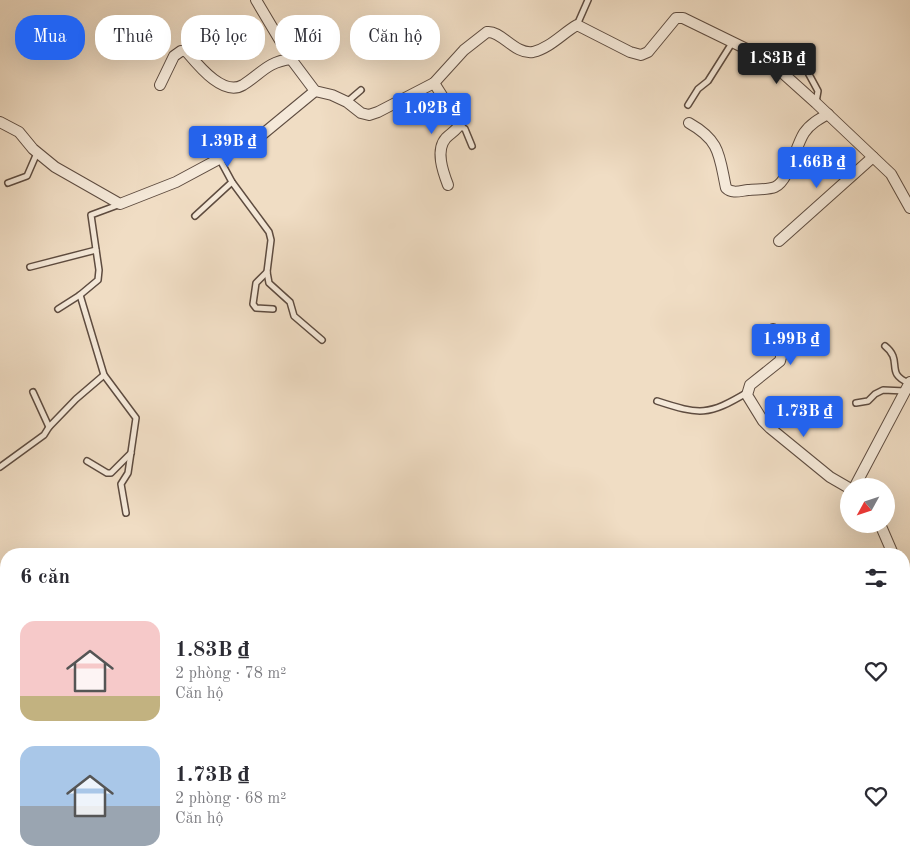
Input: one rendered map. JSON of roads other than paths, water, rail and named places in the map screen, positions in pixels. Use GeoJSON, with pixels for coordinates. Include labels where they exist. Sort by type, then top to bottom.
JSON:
{"type":"FeatureCollection","features":[{"type":"Feature","properties":{"kind":"street"},"geometry":{"type":"LineString","coordinates":[[256,0],[275,32]]}},
{"type":"Feature","properties":{"kind":"street"},"geometry":{"type":"LineString","coordinates":[[0,122],[19,132],[37,152],[66,175],[120,204],[170,184],[258,138],[315,91],[324,92],[347,102],[361,113],[368,115],[378,112],[434,83],[464,50],[487,32],[496,34],[510,45],[532,52],[544,47],[577,25],[612,41],[630,52],[641,55],[648,52],[676,18],[683,18],[767,59],[891,174],[910,208]]}},
{"type":"Feature","properties":{"kind":"street"},"geometry":{"type":"LineString","coordinates":[[160,85],[174,56],[181,50],[186,52],[221,84],[236,88],[244,85],[266,66],[285,60]]}},
{"type":"Feature","properties":{"kind":"street"},"geometry":{"type":"LineString","coordinates":[[292,60],[315,91]]}},
{"type":"Feature","properties":{"kind":"street"},"geometry":{"type":"LineString","coordinates":[[434,83],[460,126],[444,140],[440,147],[448,185]]}},
{"type":"Feature","properties":{"kind":"street"},"geometry":{"type":"LineString","coordinates":[[689,123],[702,130],[711,139],[719,154],[726,188],[730,192],[736,192],[774,188],[779,184],[786,174],[792,156],[805,131],[814,122],[828,114]]}},
{"type":"Feature","properties":{"kind":"street"},"geometry":{"type":"LineString","coordinates":[[780,241],[873,156]]}},
{"type":"Feature","properties":{"kind":"street"},"geometry":{"type":"LineString","coordinates":[[773,328],[782,350],[780,360],[750,385],[748,395],[757,412],[770,428],[830,477],[840,483]]}},
{"type":"Feature","properties":{"kind":"street"},"geometry":{"type":"LineString","coordinates":[[859,478],[908,385]]}},
{"type":"Feature","properties":{"kind":"street"},"geometry":{"type":"LineString","coordinates":[[884,533],[890,548]]}},
{"type":"Feature","properties":{"kind":"lane"},"geometry":{"type":"LineString","coordinates":[[577,25],[588,0]]}},
{"type":"Feature","properties":{"kind":"lane"},"geometry":{"type":"LineString","coordinates":[[688,104],[708,80],[732,43]]}},
{"type":"Feature","properties":{"kind":"lane"},"geometry":{"type":"LineString","coordinates":[[805,67],[818,91],[816,103]]}},
{"type":"Feature","properties":{"kind":"lane"},"geometry":{"type":"LineString","coordinates":[[347,102],[361,90]]}},
{"type":"Feature","properties":{"kind":"lane"},"geometry":{"type":"LineString","coordinates":[[460,126],[465,129],[472,146]]}},
{"type":"Feature","properties":{"kind":"lane"},"geometry":{"type":"LineString","coordinates":[[8,183],[27,176],[37,152]]}},
{"type":"Feature","properties":{"kind":"lane"},"geometry":{"type":"LineString","coordinates":[[219,158],[232,182],[270,236],[267,272],[273,288],[292,304],[294,316],[322,340]]}},
{"type":"Feature","properties":{"kind":"lane"},"geometry":{"type":"LineString","coordinates":[[194,216],[232,182]]}},
{"type":"Feature","properties":{"kind":"lane"},"geometry":{"type":"LineString","coordinates":[[58,308],[80,295],[98,280],[91,215],[120,204]]}},
{"type":"Feature","properties":{"kind":"lane"},"geometry":{"type":"LineString","coordinates":[[30,267],[96,250]]}},
{"type":"Feature","properties":{"kind":"lane"},"geometry":{"type":"LineString","coordinates":[[267,272],[256,283],[254,304],[256,308],[273,309]]}},
{"type":"Feature","properties":{"kind":"lane"},"geometry":{"type":"LineString","coordinates":[[80,295],[104,375],[136,418],[128,473],[121,484],[126,513]]}},
{"type":"Feature","properties":{"kind":"lane"},"geometry":{"type":"LineString","coordinates":[[885,346],[894,356],[895,374],[908,385]]}},
{"type":"Feature","properties":{"kind":"lane"},"geometry":{"type":"LineString","coordinates":[[0,467],[44,435],[48,427],[76,399],[104,375]]}},
{"type":"Feature","properties":{"kind":"lane"},"geometry":{"type":"LineString","coordinates":[[856,402],[868,401],[875,394],[883,390],[908,385]]}},
{"type":"Feature","properties":{"kind":"lane"},"geometry":{"type":"LineString","coordinates":[[33,392],[48,427]]}},
{"type":"Feature","properties":{"kind":"lane"},"geometry":{"type":"LineString","coordinates":[[657,401],[684,410],[701,412],[723,407],[748,392]]}},
{"type":"Feature","properties":{"kind":"lane"},"geometry":{"type":"LineString","coordinates":[[87,461],[107,473],[111,473],[131,452]]}}]}
